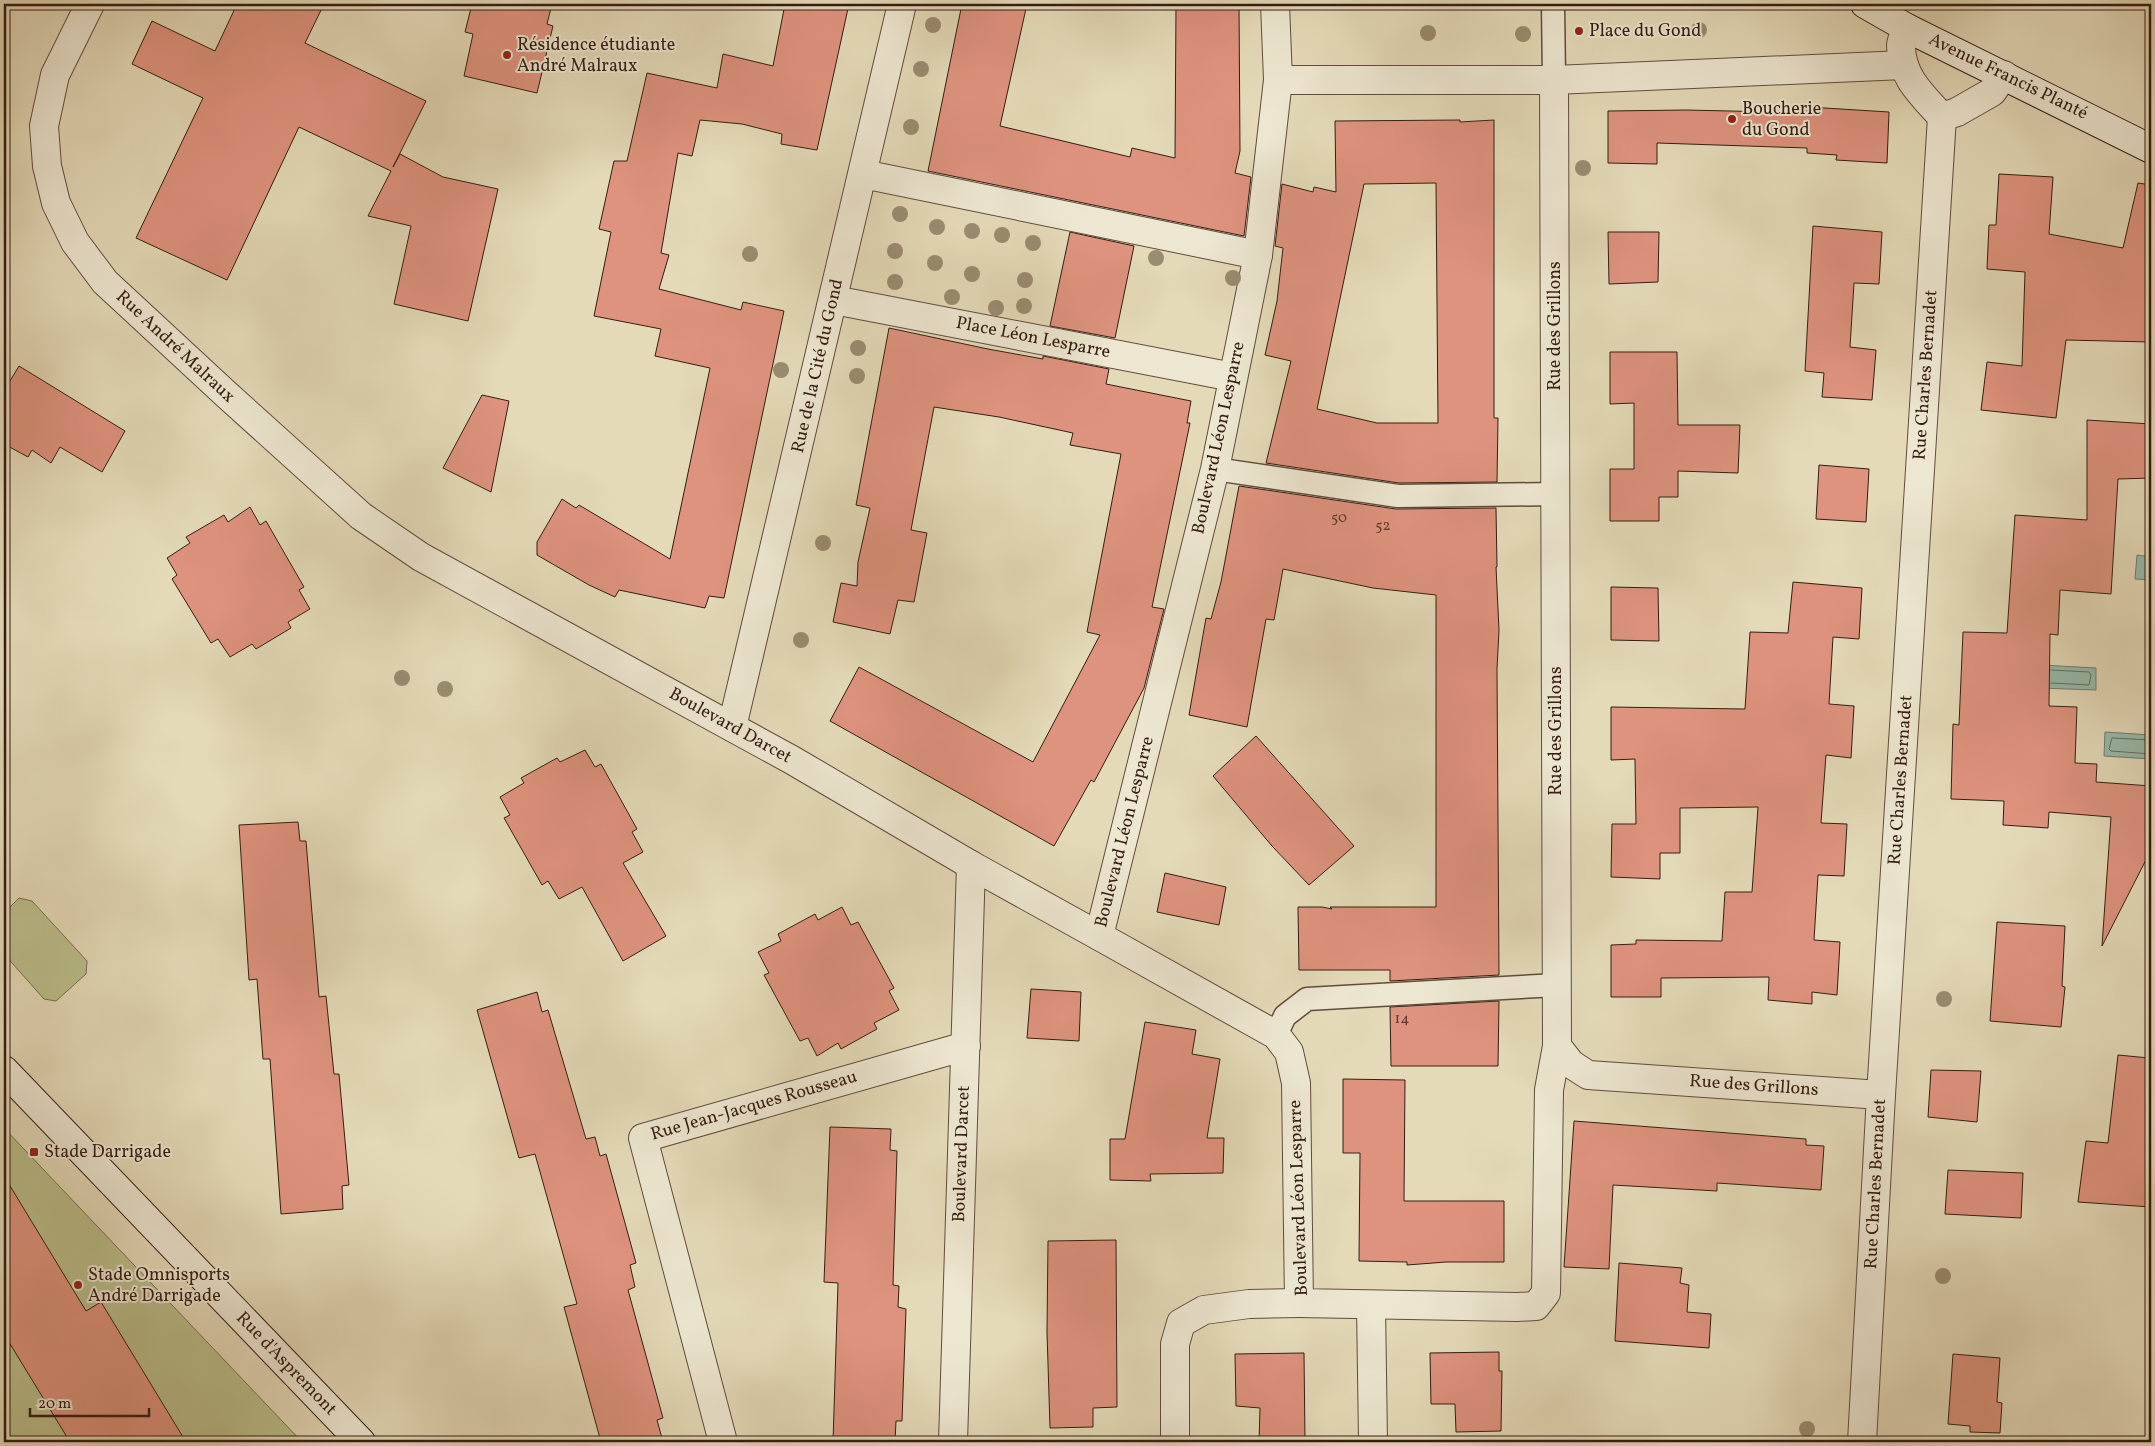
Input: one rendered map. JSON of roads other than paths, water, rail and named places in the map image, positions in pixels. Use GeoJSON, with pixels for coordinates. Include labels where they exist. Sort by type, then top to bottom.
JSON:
{"type":"FeatureCollection","features":[{"type":"Feature","properties":{"kind":"street","name":"Rue André Malraux"},"geometry":{"type":"LineString","coordinates":[[90,4],[55,75],[44,126],[47,166],[56,202],[75,242],[106,282],[361,516],[422,557],[486,592]]}},
{"type":"Feature","properties":{"kind":"street","name":"Rue de la Cité du Gond"},"geometry":{"type":"LineString","coordinates":[[732,727],[834,300],[902,4]]}},
{"type":"Feature","properties":{"kind":"street","name":"Boulevard Léon Lesparre"},"geometry":{"type":"LineString","coordinates":[[1275,4],[1278,80],[1258,255],[1215,469],[1099,936],[1276,1035],[1288,1052],[1296,1083],[1299,1303],[1536,1306],[1546,1293],[1549,1090],[1557,1046]]}},
{"type":"Feature","properties":{"kind":"street","name":"Avenue Francis Planté"},"geometry":{"type":"LineString","coordinates":[[1869,5],[1907,28],[2151,149]]}},
{"type":"Feature","properties":{"kind":"street"},"geometry":{"type":"LineString","coordinates":[[1907,28],[1900,45],[1910,81],[1942,117],[1957,112],[1992,92],[2004,75]]}},
{"type":"Feature","properties":{"kind":"street"},"geometry":{"type":"LineString","coordinates":[[1278,80],[1554,80],[1904,65]]}},
{"type":"Feature","properties":{"kind":"street","name":"Rue des Grillons"},"geometry":{"type":"LineString","coordinates":[[1554,80],[1557,1046],[1570,1064],[1588,1075],[1881,1095]]}},
{"type":"Feature","properties":{"kind":"street","name":"Rue Charles Bernadet"},"geometry":{"type":"LineString","coordinates":[[1862,1442],[1881,1095],[1942,117]]}},
{"type":"Feature","properties":{"kind":"street"},"geometry":{"type":"LineString","coordinates":[[863,174],[1258,255]]}},
{"type":"Feature","properties":{"kind":"street","name":"Place Léon Lesparre"},"geometry":{"type":"LineString","coordinates":[[834,300],[1233,377]]}},
{"type":"Feature","properties":{"kind":"street","name":"Boulevard Darcet"},"geometry":{"type":"LineString","coordinates":[[486,592],[732,727],[971,865],[1099,936]]}},
{"type":"Feature","properties":{"kind":"street","name":"Boulevard Darcet"},"geometry":{"type":"LineString","coordinates":[[953,1442],[971,865]]}},
{"type":"Feature","properties":{"kind":"street","name":"Rue Jean-Jacques Rousseau"},"geometry":{"type":"LineString","coordinates":[[723,1442],[643,1138],[966,1046]]}},
{"type":"Feature","properties":{"kind":"street","name":"Rue d'Aspremont"},"geometry":{"type":"LineString","coordinates":[[4,1070],[361,1442]]}},
{"type":"Feature","properties":{"kind":"street"},"geometry":{"type":"LineString","coordinates":[[1176,1442],[1175,1344],[1181,1323],[1204,1310],[1250,1304],[1299,1303]]}},
{"type":"Feature","properties":{"kind":"street"},"geometry":{"type":"LineString","coordinates":[[1371,1305],[1373,1442]]}},
{"type":"Feature","properties":{"kind":"lane"},"geometry":{"type":"LineString","coordinates":[[1553,4],[1554,80]]}},
{"type":"Feature","properties":{"kind":"lane"},"geometry":{"type":"LineString","coordinates":[[1215,469],[1398,496],[1555,494]]}},
{"type":"Feature","properties":{"kind":"lane"},"geometry":{"type":"LineString","coordinates":[[1276,1035],[1286,1016],[1307,999],[1557,985]]}},
{"type":"Feature","properties":{"kind":"water"},"geometry":{"type":"Polygon","coordinates":[[[2137,555],[2151,557],[2151,580],[2135,579],[2137,555]]]}},
{"type":"Feature","properties":{"kind":"water"},"geometry":{"type":"Polygon","coordinates":[[[2040,665],[2096,668],[2096,690],[2039,688],[2040,665]]]}},
{"type":"Feature","properties":{"kind":"water"},"geometry":{"type":"Polygon","coordinates":[[[2105,732],[2151,735],[2151,759],[2104,756],[2105,732]]]}},
{"type":"Feature","properties":{"kind":"place","name":"Place du Gond"},"geometry":{"type":"Point","coordinates":[1579,31]}},
{"type":"Feature","properties":{"kind":"place","name":"Résidence étudiante André Malraux"},"geometry":{"type":"Point","coordinates":[507,55]}},
{"type":"Feature","properties":{"kind":"place","name":"Boucherie du Gond"},"geometry":{"type":"Point","coordinates":[1732,119]}},
{"type":"Feature","properties":{"kind":"place","name":"Stade Darrigade"},"geometry":{"type":"Point","coordinates":[34,1152]}},
{"type":"Feature","properties":{"kind":"place","name":"Stade Omnisports André Darrigade"},"geometry":{"type":"Point","coordinates":[78,1285]}}]}
